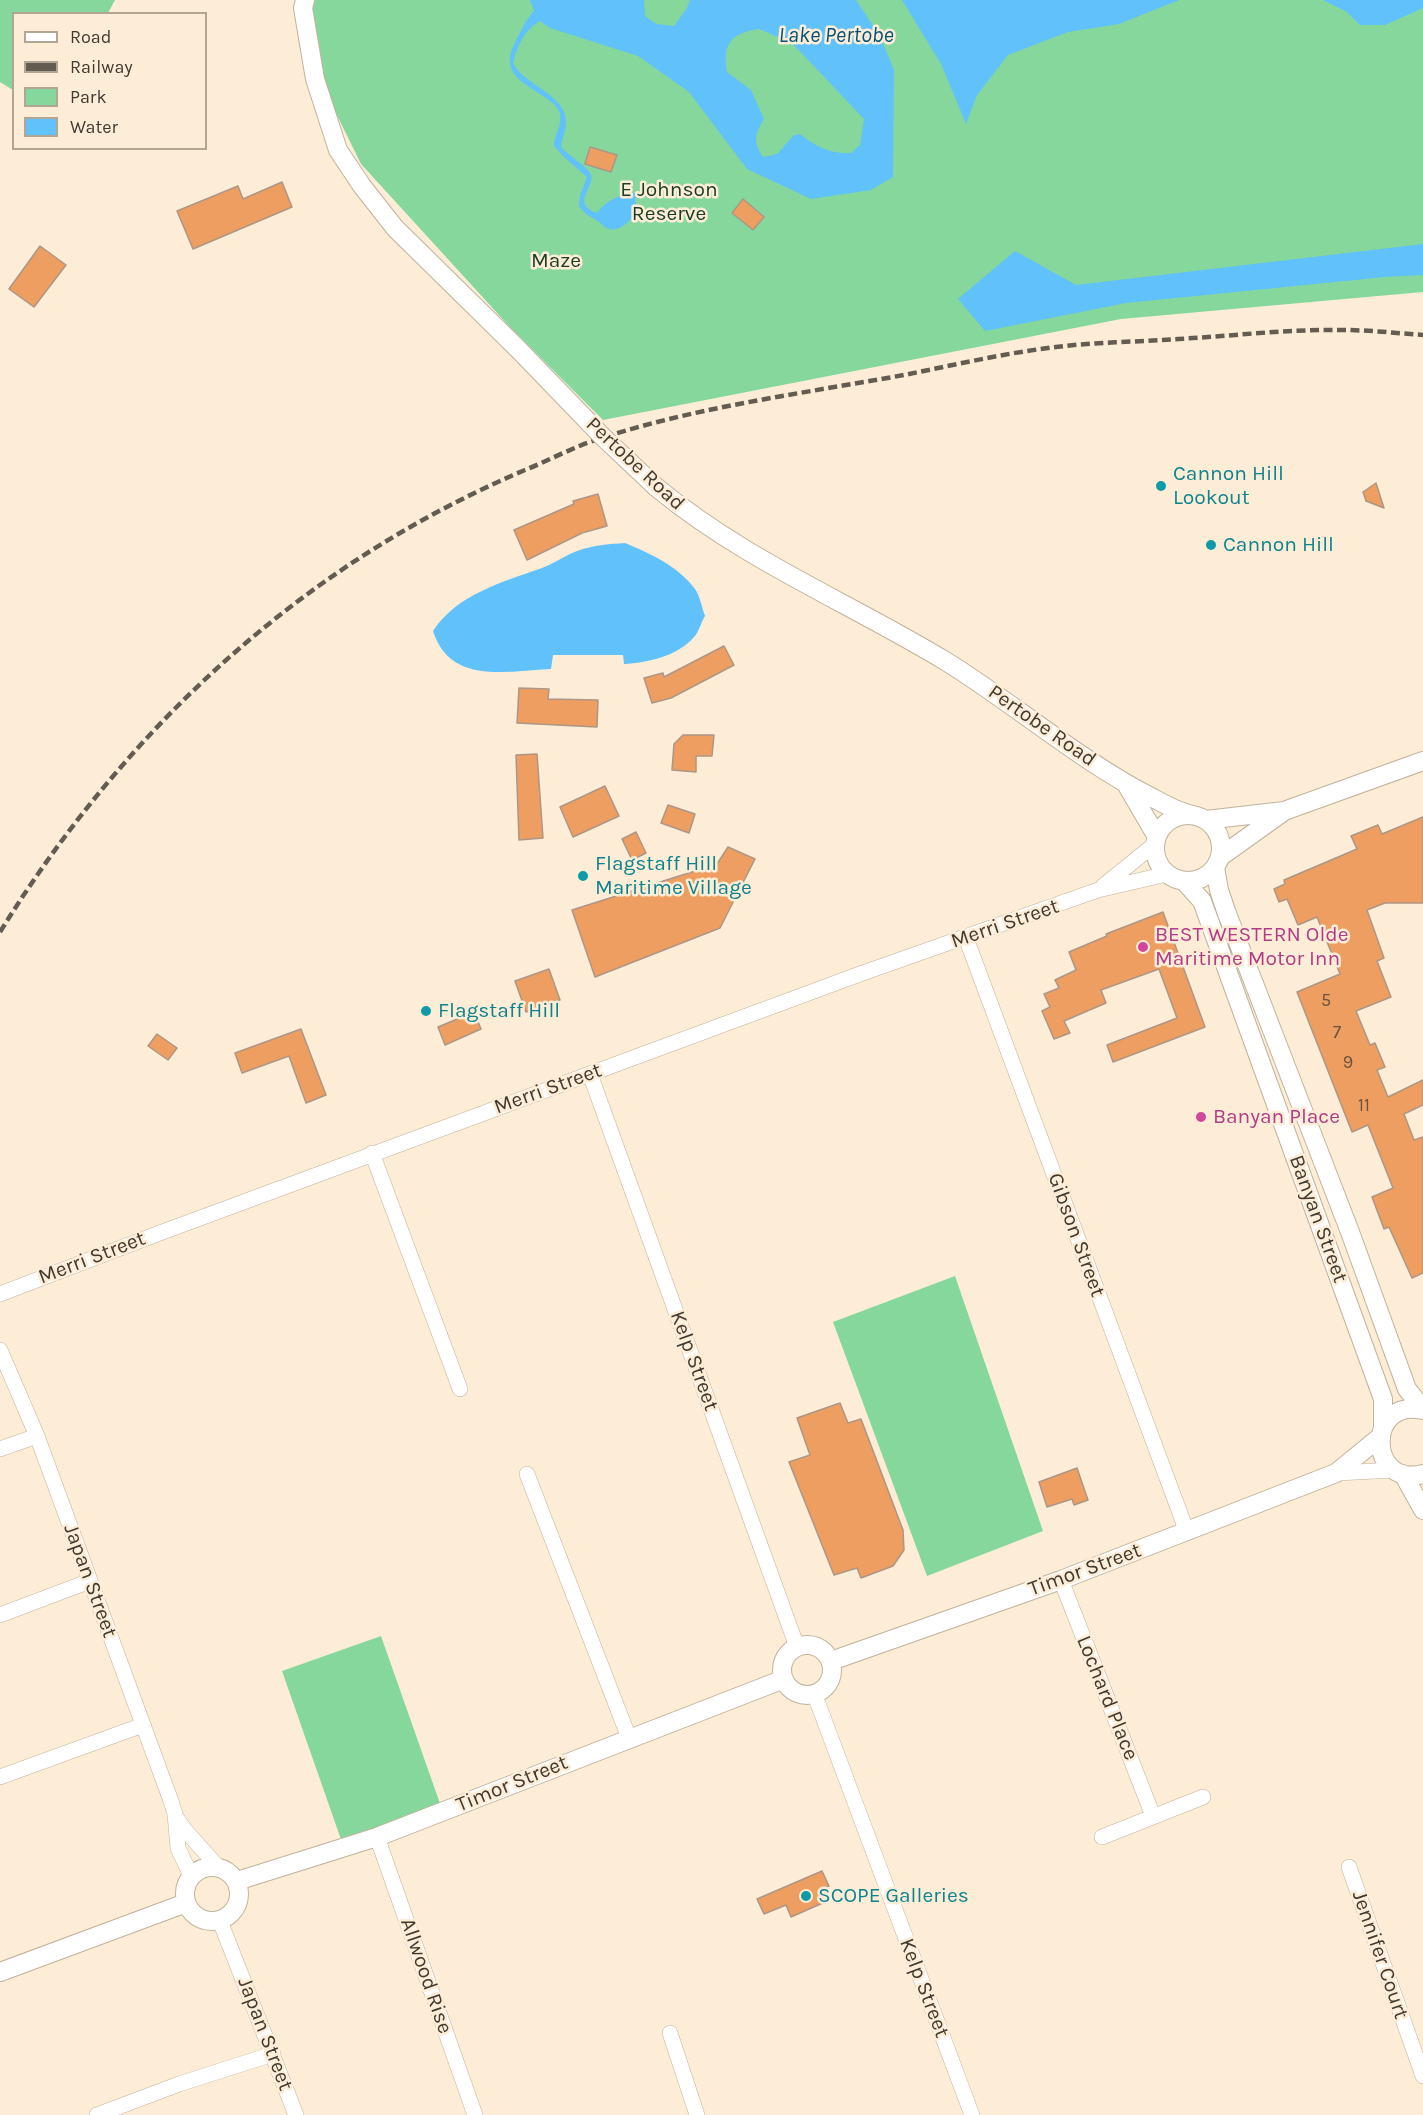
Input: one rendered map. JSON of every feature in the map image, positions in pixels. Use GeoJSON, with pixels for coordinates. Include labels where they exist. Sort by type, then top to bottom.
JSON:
{"type":"FeatureCollection","features":[{"type":"Feature","properties":{"kind":"street","name":"Pertobe Road"},"geometry":{"type":"LineString","coordinates":[[305,0],[303,8],[315,79],[338,150],[362,186],[395,228],[518,349],[603,437],[656,487],[683,509],[734,544],[907,639],[964,674],[1126,784],[1185,814],[1202,818]]}},
{"type":"Feature","properties":{"kind":"street"},"geometry":{"type":"LineString","coordinates":[[1284,811],[1218,862],[1202,878],[1184,881],[1167,874],[1160,866],[1156,855],[1156,841],[1161,829],[1176,817],[1187,815],[1202,818],[1284,811],[1423,761]]}},
{"type":"Feature","properties":{"kind":"street","name":"Pertobe Road"},"geometry":{"type":"LineString","coordinates":[[1126,784],[1156,841]]}},
{"type":"Feature","properties":{"kind":"street"},"geometry":{"type":"LineString","coordinates":[[1202,818],[1214,827],[1219,836],[1221,847],[1218,862]]}},
{"type":"Feature","properties":{"kind":"street","name":"Merri Street"},"geometry":{"type":"LineString","coordinates":[[1098,890],[1156,841]]}},
{"type":"Feature","properties":{"kind":"street","name":"Banyan Street"},"geometry":{"type":"LineString","coordinates":[[1218,862],[1219,890],[1226,911],[1350,1232],[1407,1389],[1423,1410]]}},
{"type":"Feature","properties":{"kind":"street","name":"Merri Street"},"geometry":{"type":"LineString","coordinates":[[0,1294],[372,1153],[860,974],[1098,890],[1167,874]]}},
{"type":"Feature","properties":{"kind":"street","name":"Banyan Street"},"geometry":{"type":"LineString","coordinates":[[1184,881],[1202,901],[1213,928],[1383,1399],[1380,1447],[1383,1456],[1399,1472]]}},
{"type":"Feature","properties":{"kind":"street","name":"Gibson Street"},"geometry":{"type":"LineString","coordinates":[[966,938],[1186,1532]]}},
{"type":"Feature","properties":{"kind":"street","name":"Kelp Street"},"geometry":{"type":"LineString","coordinates":[[590,1074],[797,1647]]}},
{"type":"Feature","properties":{"kind":"street"},"geometry":{"type":"LineString","coordinates":[[372,1153],[460,1389]]}},
{"type":"Feature","properties":{"kind":"street"},"geometry":{"type":"LineString","coordinates":[[1326,1240],[1350,1232]]}},
{"type":"Feature","properties":{"kind":"street","name":"Japan Street"},"geometry":{"type":"LineString","coordinates":[[0,1350],[37,1436],[175,1814],[185,1830],[218,1867]]}},
{"type":"Feature","properties":{"kind":"street","name":"Timor Street"},"geometry":{"type":"LineString","coordinates":[[831,1661],[1061,1580],[1336,1473],[1382,1433],[1387,1421],[1400,1411],[1423,1410]]}},
{"type":"Feature","properties":{"kind":"street"},"geometry":{"type":"LineString","coordinates":[[0,1449],[37,1436]]}},
{"type":"Feature","properties":{"kind":"street"},"geometry":{"type":"LineString","coordinates":[[1399,1472],[1411,1476],[1423,1473]]}},
{"type":"Feature","properties":{"kind":"street"},"geometry":{"type":"LineString","coordinates":[[1399,1472],[1423,1510]]}},
{"type":"Feature","properties":{"kind":"street","name":"Timor Street"},"geometry":{"type":"LineString","coordinates":[[1336,1473],[1399,1472]]}},
{"type":"Feature","properties":{"kind":"street"},"geometry":{"type":"LineString","coordinates":[[527,1474],[629,1738]]}},
{"type":"Feature","properties":{"kind":"street","name":"Lochard Place"},"geometry":{"type":"LineString","coordinates":[[1061,1580],[1153,1816]]}},
{"type":"Feature","properties":{"kind":"street"},"geometry":{"type":"LineString","coordinates":[[0,1615],[90,1581]]}},
{"type":"Feature","properties":{"kind":"street"},"geometry":{"type":"LineString","coordinates":[[813,1646],[820,1649],[831,1661],[832,1669],[827,1684],[821,1690],[806,1694],[793,1690],[784,1679],[783,1664],[791,1651],[797,1647],[813,1646]]}},
{"type":"Feature","properties":{"kind":"street","name":"Timor Street"},"geometry":{"type":"LineString","coordinates":[[237,1881],[377,1837],[784,1679]]}},
{"type":"Feature","properties":{"kind":"street","name":"Kelp Street"},"geometry":{"type":"LineString","coordinates":[[814,1693],[972,2115]]}},
{"type":"Feature","properties":{"kind":"street"},"geometry":{"type":"LineString","coordinates":[[0,1778],[143,1725]]}},
{"type":"Feature","properties":{"kind":"street"},"geometry":{"type":"LineString","coordinates":[[1102,1837],[1203,1797]]}},
{"type":"Feature","properties":{"kind":"street","name":"Japan Street"},"geometry":{"type":"LineString","coordinates":[[175,1814],[178,1848],[191,1876]]}},
{"type":"Feature","properties":{"kind":"street","name":"Allwood Rise"},"geometry":{"type":"LineString","coordinates":[[377,1837],[474,2115]]}},
{"type":"Feature","properties":{"kind":"street"},"geometry":{"type":"LineString","coordinates":[[218,1867],[230,1873],[237,1881],[240,1892],[234,1912],[220,1921],[202,1920],[195,1916],[186,1903],[186,1885],[191,1876],[204,1868],[218,1867]]}},
{"type":"Feature","properties":{"kind":"street","name":"Jennifer Court"},"geometry":{"type":"LineString","coordinates":[[1349,1867],[1423,2076]]}},
{"type":"Feature","properties":{"kind":"street"},"geometry":{"type":"LineString","coordinates":[[0,1972],[186,1903]]}},
{"type":"Feature","properties":{"kind":"street","name":"Japan Street"},"geometry":{"type":"LineString","coordinates":[[220,1921],[296,2115]]}},
{"type":"Feature","properties":{"kind":"street"},"geometry":{"type":"LineString","coordinates":[[670,2033],[697,2115]]}},
{"type":"Feature","properties":{"kind":"street"},"geometry":{"type":"LineString","coordinates":[[97,2115],[179,2084],[273,2054]]}},
{"type":"Feature","properties":{"kind":"green space"},"geometry":{"type":"Polygon","coordinates":[[[0,0],[115,0],[109,12],[12,12],[12,89],[0,82],[0,0]]]}},
{"type":"Feature","properties":{"kind":"green space","name":"E Johnson Reserve"},"geometry":{"type":"Polygon","coordinates":[[[309,0],[1423,0],[1423,292],[1121,319],[603,420],[509,326],[361,164],[304,48],[309,0]]]}},
{"type":"Feature","properties":{"kind":"green space"},"geometry":{"type":"Polygon","coordinates":[[[955,1276],[1043,1531],[927,1576],[833,1322],[955,1276]]]}},
{"type":"Feature","properties":{"kind":"green space"},"geometry":{"type":"Polygon","coordinates":[[[381,1636],[443,1812],[344,1848],[282,1671],[381,1636]]]}},
{"type":"Feature","properties":{"kind":"water","name":"Lake Pertobe"},"geometry":{"type":"Polygon","coordinates":[[[530,0],[644,0],[645,16],[656,24],[674,26],[690,0],[856,0],[880,36],[894,70],[893,177],[871,190],[811,199],[747,169],[689,92],[638,56],[550,28],[540,21],[522,39],[513,63],[518,71],[551,96],[564,111],[566,123],[561,147],[590,173],[591,183],[585,204],[597,213],[619,196],[647,192],[647,197],[635,198],[637,212],[627,223],[614,229],[605,227],[579,206],[580,195],[587,177],[554,146],[560,125],[558,109],[522,82],[512,70],[510,62],[515,42],[534,11],[530,0]],[[759,29],[741,33],[735,37],[726,54],[727,72],[751,90],[764,119],[756,138],[763,157],[777,154],[794,135],[800,134],[824,149],[851,153],[860,145],[864,119],[792,43],[759,29]]]}},
{"type":"Feature","properties":{"kind":"water","name":"Lake Pertobe"},"geometry":{"type":"Polygon","coordinates":[[[902,0],[1179,0],[1119,24],[1068,32],[1008,55],[977,95],[966,124],[941,64],[902,0]]]}},
{"type":"Feature","properties":{"kind":"water"},"geometry":{"type":"Polygon","coordinates":[[[1323,0],[1423,0],[1423,8],[1385,25],[1360,25],[1347,12],[1323,0]]]}},
{"type":"Feature","properties":{"kind":"water"},"geometry":{"type":"Polygon","coordinates":[[[1423,244],[1423,275],[1126,303],[985,331],[958,299],[1015,251],[1076,285],[1423,244]]]}},
{"type":"Feature","properties":{"kind":"water"},"geometry":{"type":"Polygon","coordinates":[[[625,543],[672,567],[697,592],[705,616],[696,635],[680,649],[652,660],[624,664],[623,655],[553,655],[551,669],[499,672],[466,667],[452,660],[441,648],[433,631],[443,618],[468,598],[580,550],[625,543]]]}},
{"type":"Feature","properties":{"kind":"building"},"geometry":{"type":"Polygon","coordinates":[[[590,147],[617,155],[611,172],[585,164],[590,147]]]}},
{"type":"Feature","properties":{"kind":"building"},"geometry":{"type":"Polygon","coordinates":[[[282,182],[292,207],[193,249],[177,211],[238,186],[243,199],[282,182]]]}},
{"type":"Feature","properties":{"kind":"building"},"geometry":{"type":"Polygon","coordinates":[[[743,199],[764,217],[753,230],[732,213],[743,199]]]}},
{"type":"Feature","properties":{"kind":"building"},"geometry":{"type":"Polygon","coordinates":[[[40,246],[66,265],[34,307],[9,289],[40,246]]]}},
{"type":"Feature","properties":{"kind":"building"},"geometry":{"type":"Polygon","coordinates":[[[1376,483],[1384,508],[1366,501],[1363,492],[1376,483]]]}},
{"type":"Feature","properties":{"kind":"building"},"geometry":{"type":"Polygon","coordinates":[[[598,494],[607,526],[582,533],[527,560],[514,530],[574,504],[573,501],[598,494]]]}},
{"type":"Feature","properties":{"kind":"building"},"geometry":{"type":"Polygon","coordinates":[[[724,646],[734,665],[671,698],[652,703],[644,678],[663,673],[664,677],[724,646]]]}},
{"type":"Feature","properties":{"kind":"building"},"geometry":{"type":"Polygon","coordinates":[[[519,688],[549,689],[548,699],[598,700],[597,727],[517,723],[519,688]]]}},
{"type":"Feature","properties":{"kind":"building"},"geometry":{"type":"Polygon","coordinates":[[[683,735],[714,735],[712,756],[696,756],[696,772],[672,770],[674,744],[683,735]]]}},
{"type":"Feature","properties":{"kind":"building"},"geometry":{"type":"Polygon","coordinates":[[[537,754],[543,838],[519,840],[516,755],[537,754]]]}},
{"type":"Feature","properties":{"kind":"building"},"geometry":{"type":"Polygon","coordinates":[[[605,786],[619,816],[573,837],[560,807],[605,786]]]}},
{"type":"Feature","properties":{"kind":"building"},"geometry":{"type":"Polygon","coordinates":[[[668,805],[695,814],[689,833],[661,823],[668,805]]]}},
{"type":"Feature","properties":{"kind":"building"},"geometry":{"type":"Polygon","coordinates":[[[1423,817],[1423,903],[1385,903],[1367,910],[1384,958],[1377,961],[1391,997],[1356,1011],[1370,1045],[1375,1043],[1385,1067],[1377,1070],[1388,1097],[1423,1080],[1423,1105],[1404,1114],[1414,1140],[1423,1137],[1423,1273],[1412,1278],[1389,1227],[1384,1229],[1372,1197],[1393,1188],[1368,1125],[1352,1132],[1297,992],[1340,974],[1317,917],[1298,925],[1287,899],[1279,902],[1274,889],[1285,884],[1284,880],[1357,849],[1351,836],[1378,825],[1382,834],[1423,817]]]}},
{"type":"Feature","properties":{"kind":"building"},"geometry":{"type":"Polygon","coordinates":[[[636,832],[646,853],[632,860],[622,839],[636,832]]]}},
{"type":"Feature","properties":{"kind":"building"},"geometry":{"type":"Polygon","coordinates":[[[728,847],[755,859],[720,928],[595,977],[572,910],[717,864],[728,847]]]}},
{"type":"Feature","properties":{"kind":"building"},"geometry":{"type":"Polygon","coordinates":[[[1163,912],[1205,1027],[1113,1062],[1107,1045],[1177,1018],[1159,969],[1101,990],[1106,1003],[1064,1021],[1070,1033],[1054,1039],[1042,1011],[1050,1007],[1044,994],[1059,988],[1055,980],[1076,970],[1069,952],[1107,936],[1106,934],[1163,912]]]}},
{"type":"Feature","properties":{"kind":"building"},"geometry":{"type":"Polygon","coordinates":[[[549,969],[560,1000],[526,1012],[515,981],[549,969]]]}},
{"type":"Feature","properties":{"kind":"building"},"geometry":{"type":"Polygon","coordinates":[[[474,1012],[481,1029],[445,1045],[438,1027],[474,1012]]]}},
{"type":"Feature","properties":{"kind":"building"},"geometry":{"type":"Polygon","coordinates":[[[301,1029],[326,1095],[306,1103],[289,1056],[242,1073],[235,1053],[301,1029]]]}},
{"type":"Feature","properties":{"kind":"building"},"geometry":{"type":"Polygon","coordinates":[[[157,1034],[177,1048],[168,1060],[148,1046],[157,1034]]]}},
{"type":"Feature","properties":{"kind":"building"},"geometry":{"type":"Polygon","coordinates":[[[840,1403],[848,1423],[861,1419],[903,1530],[904,1550],[893,1566],[861,1578],[857,1568],[834,1575],[789,1462],[810,1455],[797,1418],[840,1403]]]}},
{"type":"Feature","properties":{"kind":"building"},"geometry":{"type":"Polygon","coordinates":[[[1077,1468],[1088,1500],[1074,1505],[1072,1499],[1047,1507],[1039,1482],[1077,1468]]]}},
{"type":"Feature","properties":{"kind":"building"},"geometry":{"type":"Polygon","coordinates":[[[822,1871],[829,1886],[820,1890],[825,1902],[791,1917],[786,1905],[764,1914],[757,1899],[822,1871]]]}},
{"type":"Feature","properties":{"kind":"railway"},"geometry":{"type":"LineString","coordinates":[[0,932],[50,857],[104,787],[163,721],[226,660],[295,604],[367,553],[444,508],[576,447],[680,416],[717,408],[1037,350],[1086,344],[1321,330],[1362,330],[1423,335]]}},
{"type":"Feature","properties":{"kind":"place","name":"Cannon Hill Lookout"},"geometry":{"type":"Point","coordinates":[1161,486]}},
{"type":"Feature","properties":{"kind":"place","name":"Cannon Hill"},"geometry":{"type":"Point","coordinates":[1211,545]}},
{"type":"Feature","properties":{"kind":"place","name":"Flagstaff Hill Maritime Village"},"geometry":{"type":"Point","coordinates":[583,876]}},
{"type":"Feature","properties":{"kind":"place","name":"BEST WESTERN Olde Maritime Motor Inn"},"geometry":{"type":"Point","coordinates":[1143,947]}},
{"type":"Feature","properties":{"kind":"place","name":"Flagstaff Hill"},"geometry":{"type":"Point","coordinates":[426,1011]}},
{"type":"Feature","properties":{"kind":"place","name":"Banyan Place"},"geometry":{"type":"Point","coordinates":[1201,1117]}},
{"type":"Feature","properties":{"kind":"place","name":"SCOPE Galleries"},"geometry":{"type":"Point","coordinates":[806,1896]}},
{"type":"Feature","properties":{"kind":"park label","name":"Maze"},"geometry":{"type":"Point","coordinates":[556,261]}}]}
